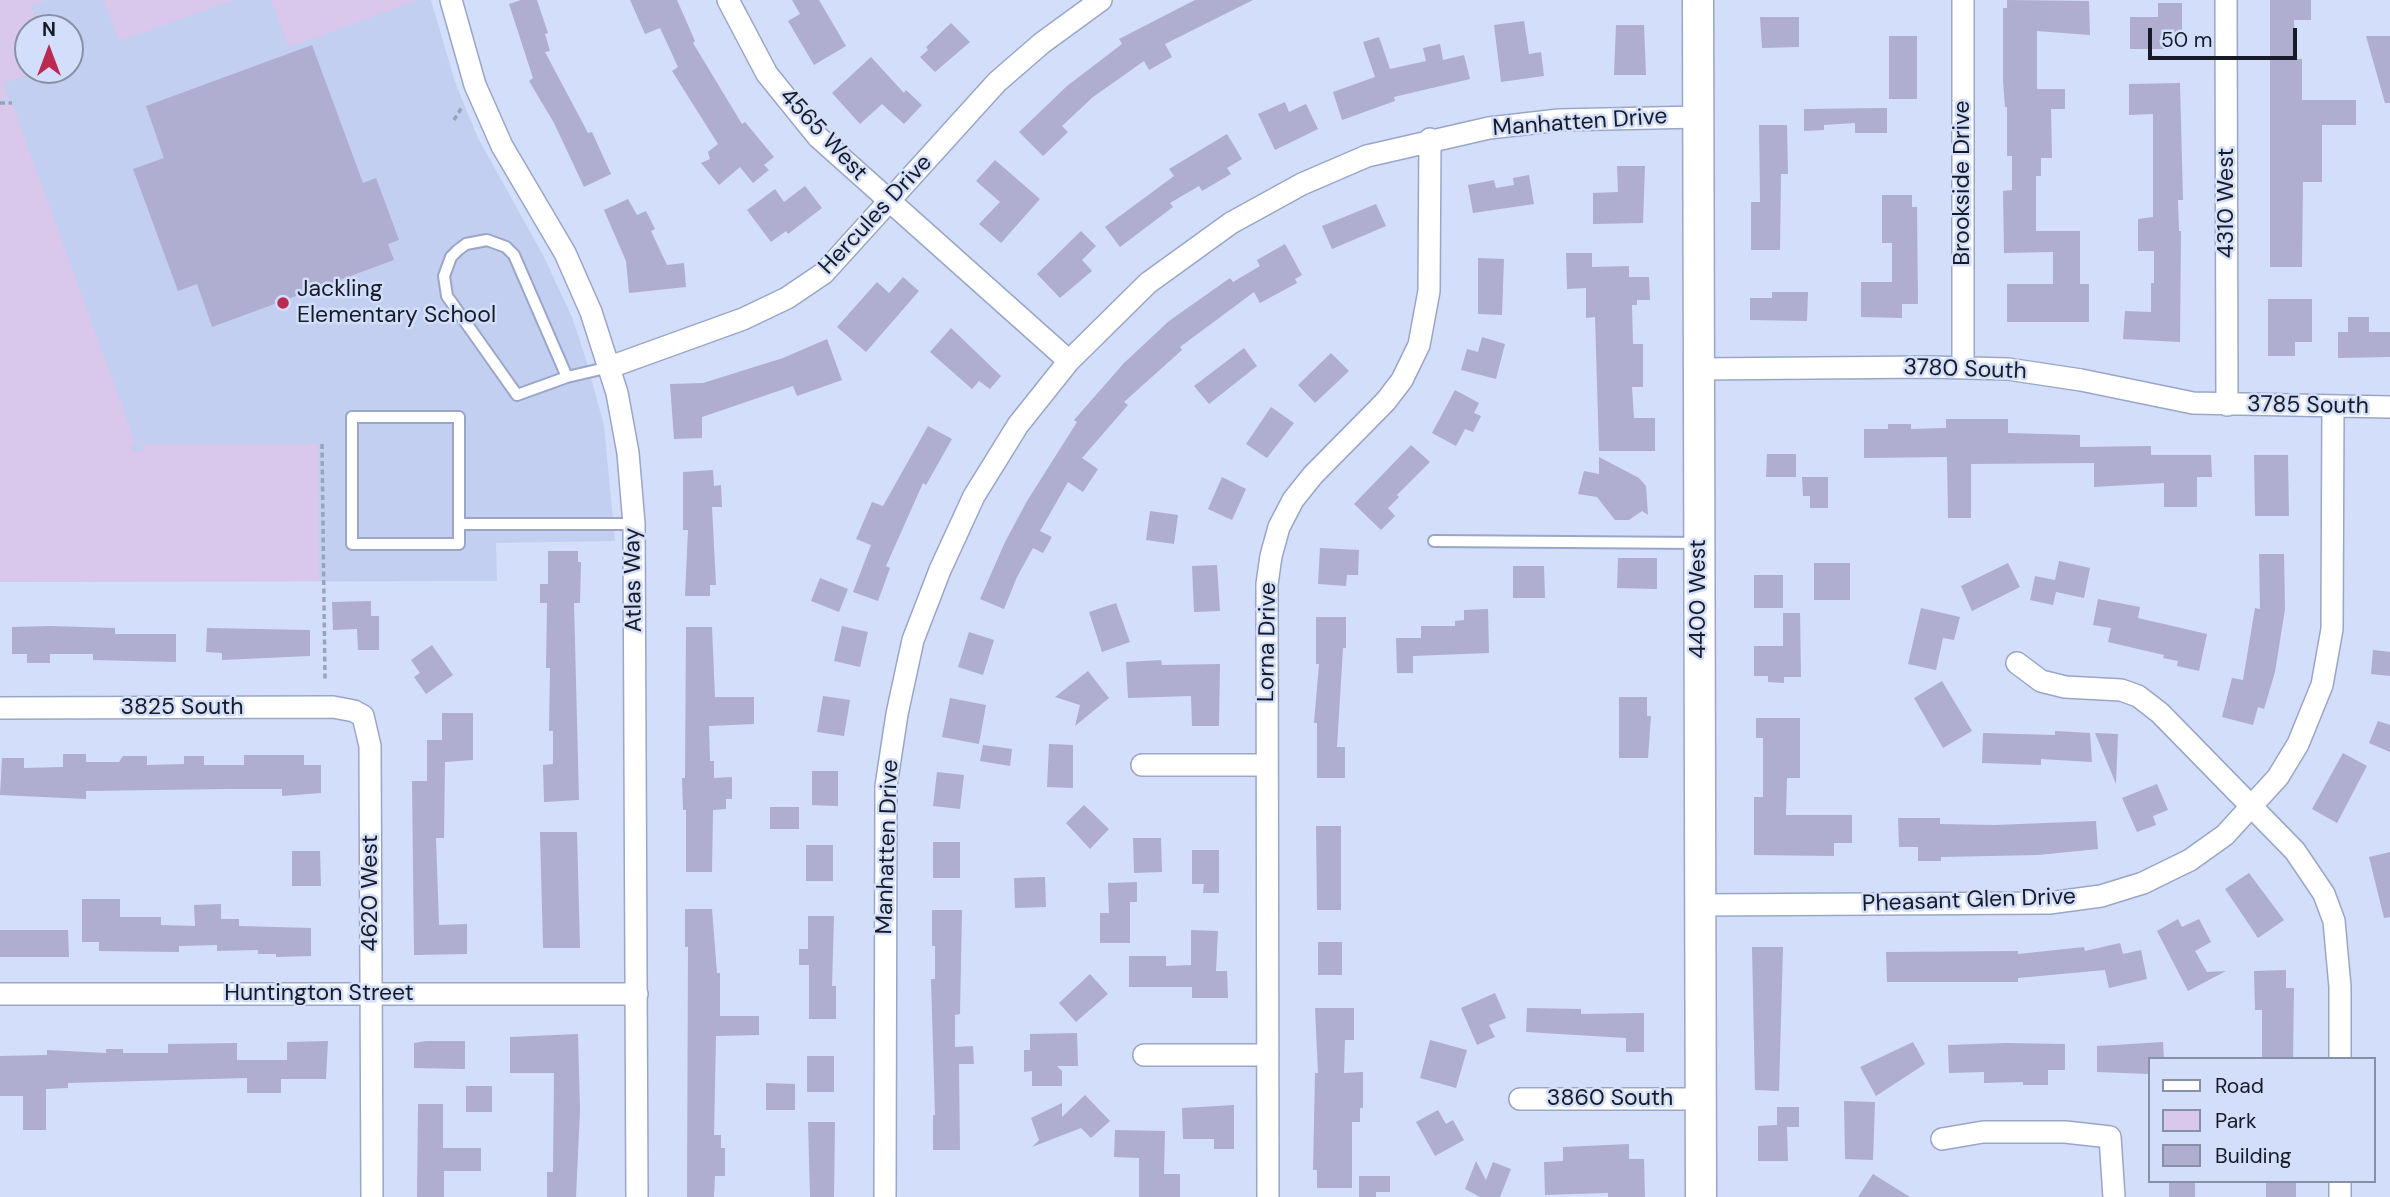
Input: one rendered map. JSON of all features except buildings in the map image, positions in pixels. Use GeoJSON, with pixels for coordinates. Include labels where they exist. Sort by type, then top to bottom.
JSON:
{"type":"FeatureCollection","features":[{"type":"Feature","properties":{"kind":"street","name":"Atlas Way"},"geometry":{"type":"LineString","coordinates":[[451,0],[464,51],[488,115],[512,164],[565,253],[592,312],[610,367],[628,453],[634,524],[637,1197]]}},
{"type":"Feature","properties":{"kind":"street","name":"4565 West"},"geometry":{"type":"LineString","coordinates":[[728,0],[750,46],[792,107],[818,137],[1069,361]]}},
{"type":"Feature","properties":{"kind":"street","name":"Hercules Drive"},"geometry":{"type":"LineString","coordinates":[[610,367],[702,336],[787,299],[824,273],[997,82],[1042,43],[1101,0]]}},
{"type":"Feature","properties":{"kind":"street","name":"4400 West"},"geometry":{"type":"LineString","coordinates":[[1698,0],[1701,1197]]}},
{"type":"Feature","properties":{"kind":"street","name":"Brookside Drive"},"geometry":{"type":"LineString","coordinates":[[1963,0],[1963,367]]}},
{"type":"Feature","properties":{"kind":"street","name":"4310 West"},"geometry":{"type":"LineString","coordinates":[[2226,0],[2227,405]]}},
{"type":"Feature","properties":{"kind":"street","name":"Manhatten Drive"},"geometry":{"type":"LineString","coordinates":[[885,1197],[886,786],[900,701],[913,640],[974,496],[1018,425],[1069,361],[1148,282],[1231,223],[1302,184],[1367,156],[1430,139],[1559,120],[1698,117]]}},
{"type":"Feature","properties":{"kind":"street","name":"Lorna Drive"},"geometry":{"type":"LineString","coordinates":[[1268,1197],[1267,584],[1271,556],[1279,527],[1293,500],[1313,475],[1386,401],[1402,380],[1419,345],[1429,291],[1430,139]]}},
{"type":"Feature","properties":{"kind":"street","name":"3780 South"},"geometry":{"type":"LineString","coordinates":[[1699,369],[1963,367],[2048,374],[2158,398],[2227,405]]}},
{"type":"Feature","properties":{"kind":"street","name":"3785 South"},"geometry":{"type":"LineString","coordinates":[[2227,405],[2390,407]]}},
{"type":"Feature","properties":{"kind":"street","name":"Pheasant Glen Drive"},"geometry":{"type":"LineString","coordinates":[[1700,905],[2049,903],[2101,896],[2143,883],[2190,860],[2225,835],[2278,777],[2298,744],[2322,685],[2329,656],[2333,602],[2333,407]]}},
{"type":"Feature","properties":{"kind":"street"},"geometry":{"type":"LineString","coordinates":[[2017,663],[2041,681],[2065,687],[2121,690],[2138,696],[2161,712],[2253,807],[2309,870],[2334,921],[2340,987],[2340,1057]]}},
{"type":"Feature","properties":{"kind":"street","name":"3825 South"},"geometry":{"type":"LineString","coordinates":[[0,708],[333,707],[354,711],[363,716]]}},
{"type":"Feature","properties":{"kind":"street","name":"4620 West"},"geometry":{"type":"LineString","coordinates":[[363,716],[370,746],[372,1197]]}},
{"type":"Feature","properties":{"kind":"street"},"geometry":{"type":"LineString","coordinates":[[1142,765],[1267,765]]}},
{"type":"Feature","properties":{"kind":"street","name":"Huntington Street"},"geometry":{"type":"LineString","coordinates":[[0,995],[637,994]]}},
{"type":"Feature","properties":{"kind":"street"},"geometry":{"type":"LineString","coordinates":[[1144,1055],[1268,1055]]}},
{"type":"Feature","properties":{"kind":"street","name":"3860 South"},"geometry":{"type":"LineString","coordinates":[[1520,1099],[1701,1099]]}},
{"type":"Feature","properties":{"kind":"street"},"geometry":{"type":"LineString","coordinates":[[1942,1139],[1983,1132],[2065,1132],[2110,1137],[2114,1197]]}},
{"type":"Feature","properties":{"kind":"lane"},"geometry":{"type":"LineString","coordinates":[[568,377],[514,255],[506,247],[487,240],[466,244],[451,257],[446,266],[444,286],[447,296],[517,396],[568,377],[610,367]]}},
{"type":"Feature","properties":{"kind":"lane"},"geometry":{"type":"LineString","coordinates":[[352,417],[458,417],[458,524],[458,544],[352,544],[352,417]]}},
{"type":"Feature","properties":{"kind":"lane"},"geometry":{"type":"LineString","coordinates":[[458,524],[634,524]]}},
{"type":"Feature","properties":{"kind":"lane"},"geometry":{"type":"LineString","coordinates":[[1434,541],[1699,544]]}},
{"type":"Feature","properties":{"kind":"path"},"geometry":{"type":"LineString","coordinates":[[0,103],[12,103]]}},
{"type":"Feature","properties":{"kind":"path"},"geometry":{"type":"LineString","coordinates":[[322,444],[325,681]]}},
{"type":"Feature","properties":{"kind":"shaded area","name":"Jackling Elementary School"},"geometry":{"type":"Polygon","coordinates":[[[0,0],[431,0],[455,82],[478,138],[543,255],[572,317],[604,425],[615,541],[496,543],[497,581],[0,582],[0,0]]]}},
{"type":"Feature","properties":{"kind":"green space"},"geometry":{"type":"Polygon","coordinates":[[[0,0],[46,0],[31,6],[34,14],[14,14],[14,79],[4,83],[8,100],[0,100],[0,0]]]}},
{"type":"Feature","properties":{"kind":"green space"},"geometry":{"type":"Polygon","coordinates":[[[104,0],[234,0],[119,41],[104,0]]]}},
{"type":"Feature","properties":{"kind":"green space"},"geometry":{"type":"Polygon","coordinates":[[[271,0],[418,0],[289,47],[271,0]]]}},
{"type":"Feature","properties":{"kind":"green space"},"geometry":{"type":"Polygon","coordinates":[[[0,104],[12,104],[136,444],[131,444],[131,451],[143,451],[143,444],[318,444],[319,581],[0,581],[0,104]]]}},
{"type":"Feature","properties":{"kind":"place","name":"Jackling Elementary School"},"geometry":{"type":"Point","coordinates":[283,303]}}]}
